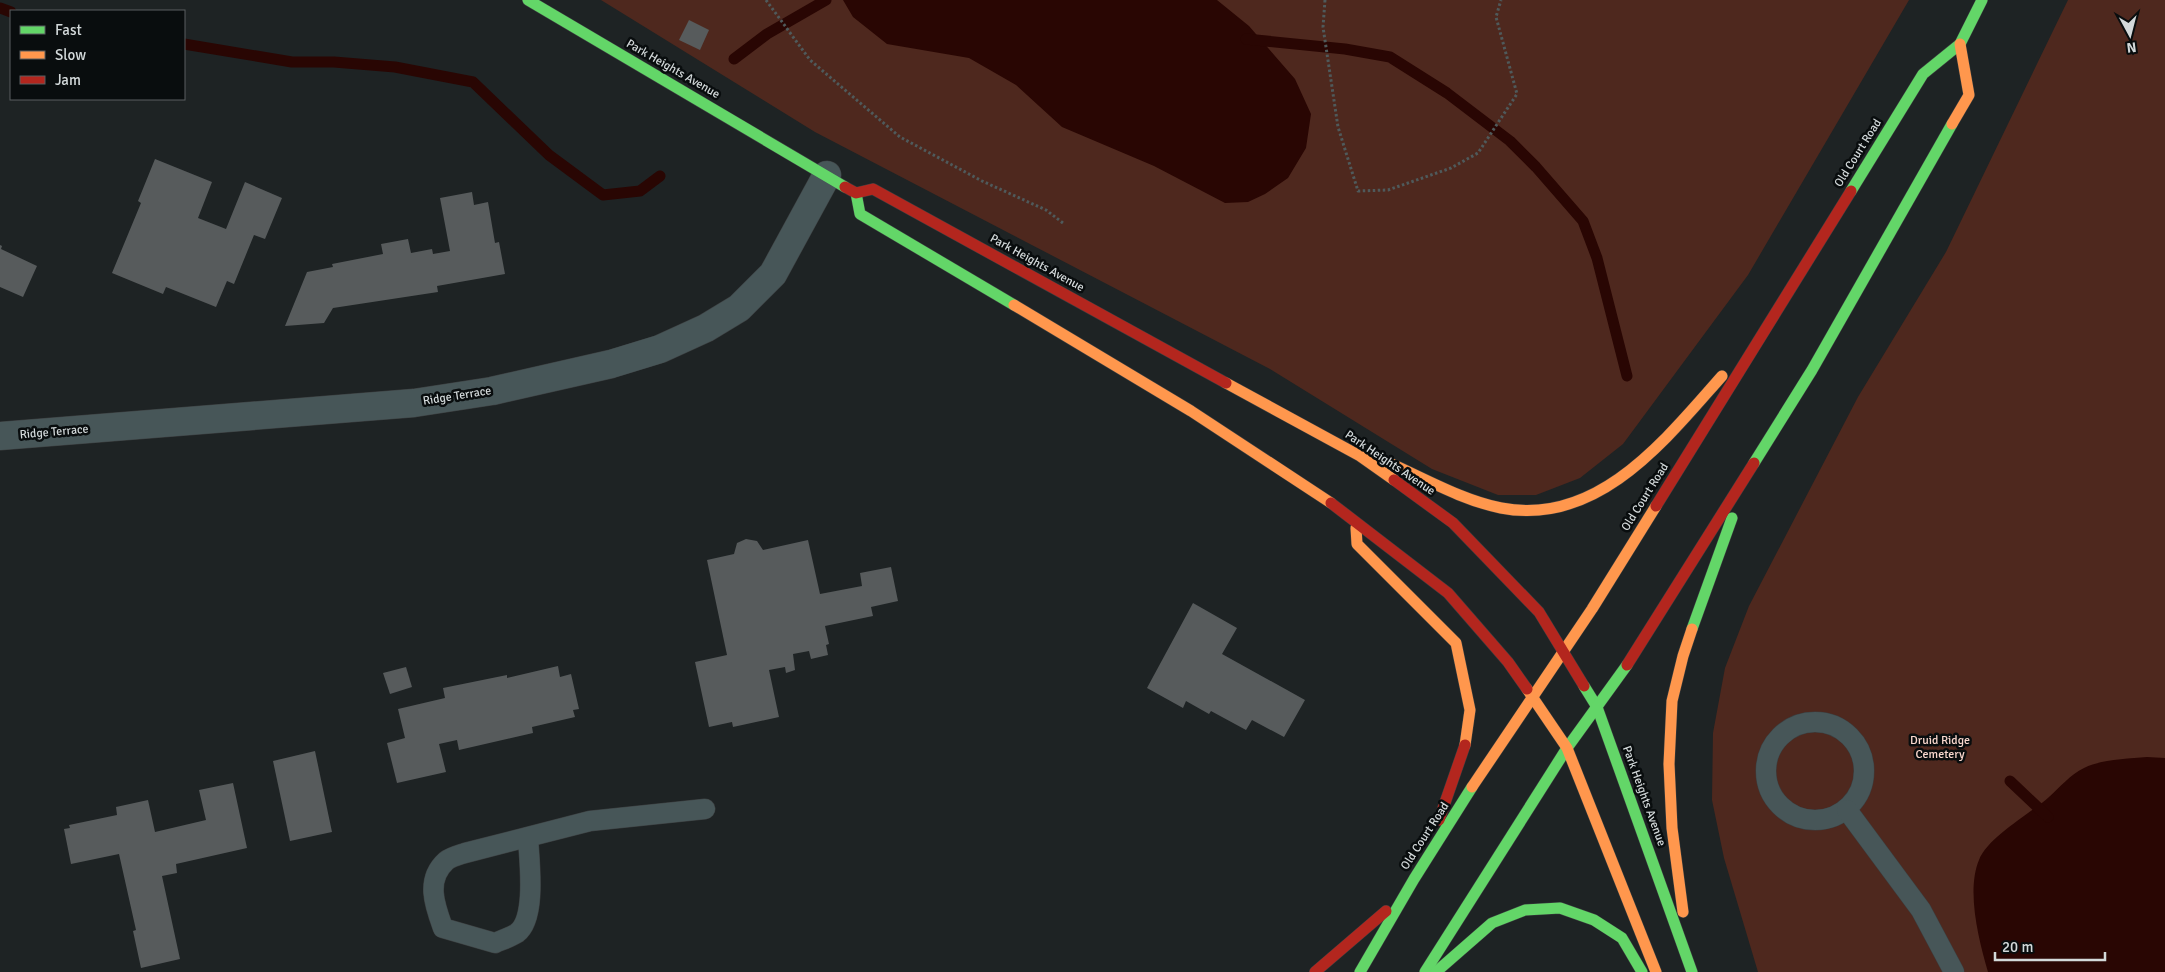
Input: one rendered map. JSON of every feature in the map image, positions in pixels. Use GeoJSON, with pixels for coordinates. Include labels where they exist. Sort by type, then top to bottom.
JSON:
{"type":"FeatureCollection","features":[{"type":"Feature","properties":{"kind":"main road","name":"Park Heights Avenue"},"geometry":{"type":"LineString","coordinates":[[528,0],[856,192],[873,189],[1360,456],[1453,523],[1539,612],[1597,707],[1692,971]]}},
{"type":"Feature","properties":{"kind":"main road","name":"Old Court Road"},"geometry":{"type":"LineString","coordinates":[[1360,972],[1394,908],[1532,695],[1592,610],[1923,74],[1960,44],[1982,0]]}},
{"type":"Feature","properties":{"kind":"main road"},"geometry":{"type":"LineString","coordinates":[[1425,972],[1567,748],[1632,657],[1817,361],[1969,95],[1960,44]]}},
{"type":"Feature","properties":{"kind":"main road"},"geometry":{"type":"LineString","coordinates":[[856,192],[860,214],[1191,411],[1317,493],[1448,593],[1497,650],[1532,695],[1567,748],[1656,972]]}},
{"type":"Feature","properties":{"kind":"main road"},"geometry":{"type":"LineString","coordinates":[[1360,456],[1376,458],[1496,506],[1534,510],[1570,505],[1602,492],[1643,463],[1745,350],[1754,348]]}},
{"type":"Feature","properties":{"kind":"main road"},"geometry":{"type":"LineString","coordinates":[[1692,971],[1672,828],[1668,764],[1672,701],[1684,656],[1750,469]]}},
{"type":"Feature","properties":{"kind":"main road"},"geometry":{"type":"LineString","coordinates":[[1355,521],[1358,544],[1456,643],[1470,710],[1464,745],[1430,853]]}},
{"type":"Feature","properties":{"kind":"main road"},"geometry":{"type":"LineString","coordinates":[[1315,972],[1388,910],[1394,908]]}},
{"type":"Feature","properties":{"kind":"main road"},"geometry":{"type":"LineString","coordinates":[[1436,972],[1492,923],[1525,910],[1560,908],[1594,920],[1622,938],[1642,972]]}},
{"type":"Feature","properties":{"kind":"street","name":"Ridge Terrace"},"geometry":{"type":"LineString","coordinates":[[0,436],[414,403],[492,392],[611,364],[660,349],[706,328],[739,308],[773,274],[827,175]]}},
{"type":"Feature","properties":{"kind":"lane"},"geometry":{"type":"LineString","coordinates":[[1803,723],[1825,723],[1846,732],[1859,750],[1865,771],[1860,792],[1846,810],[1827,820],[1805,820],[1784,810],[1770,794],[1765,772],[1770,750],[1784,733],[1803,723]]}},
{"type":"Feature","properties":{"kind":"lane"},"geometry":{"type":"LineString","coordinates":[[528,837],[531,888],[526,916],[518,932],[496,944],[443,928],[434,904],[434,881],[447,861],[465,853],[590,821],[705,809]]}},
{"type":"Feature","properties":{"kind":"lane"},"geometry":{"type":"LineString","coordinates":[[1846,810],[1921,910],[1954,972]]}},
{"type":"Feature","properties":{"kind":"path"},"geometry":{"type":"LineString","coordinates":[[1325,0],[1323,27],[1338,127],[1358,191],[1388,190],[1451,168],[1480,150],[1517,94],[1496,17],[1501,0]]}},
{"type":"Feature","properties":{"kind":"path"},"geometry":{"type":"LineString","coordinates":[[766,1],[810,60],[900,137],[982,181],[1046,210],[1063,223]]}},
{"type":"Feature","properties":{"kind":"green space"},"geometry":{"type":"Polygon","coordinates":[[[601,0],[1909,0],[1748,275],[1623,444],[1580,478],[1536,495],[1498,495],[1432,469],[1270,369],[815,132],[601,0]]]}},
{"type":"Feature","properties":{"kind":"green space","name":"Druid Ridge Cemetery"},"geometry":{"type":"Polygon","coordinates":[[[2068,0],[2165,0],[2165,972],[1758,972],[1724,858],[1712,800],[1713,733],[1725,668],[1749,606],[1858,397],[1946,252],[2068,0]]]}},
{"type":"Feature","properties":{"kind":"shaded area"},"geometry":{"type":"Polygon","coordinates":[[[843,0],[1217,0],[1249,26],[1295,79],[1311,114],[1306,148],[1288,178],[1265,194],[1248,202],[1225,203],[1154,166],[1062,127],[1016,85],[969,58],[887,44],[853,17],[843,0]]]}},
{"type":"Feature","properties":{"kind":"shaded area"},"geometry":{"type":"Polygon","coordinates":[[[2147,757],[2165,758],[2165,972],[1988,972],[1975,916],[1974,901],[1975,872],[1984,851],[2000,834],[2041,804],[2079,771],[2091,765],[2107,761],[2147,757]]]}},
{"type":"Feature","properties":{"kind":"building"},"geometry":{"type":"Polygon","coordinates":[[[689,20],[709,30],[700,50],[679,40],[689,20]]]}},
{"type":"Feature","properties":{"kind":"building"},"geometry":{"type":"Polygon","coordinates":[[[155,159],[212,182],[198,218],[226,229],[245,182],[282,198],[265,239],[254,235],[234,284],[227,281],[216,307],[166,287],[163,294],[112,273],[141,203],[138,201],[155,159]]]}},
{"type":"Feature","properties":{"kind":"building"},"geometry":{"type":"Polygon","coordinates":[[[472,192],[474,205],[488,202],[495,243],[499,242],[505,274],[437,286],[438,292],[333,308],[324,323],[285,326],[307,272],[333,267],[332,264],[383,254],[381,244],[408,239],[411,253],[432,249],[433,254],[450,251],[440,198],[472,192]]]}},
{"type":"Feature","properties":{"kind":"building"},"geometry":{"type":"Polygon","coordinates":[[[0,245],[2,246],[1,249],[37,266],[23,297],[0,287],[0,245]]]}},
{"type":"Feature","properties":{"kind":"building"},"geometry":{"type":"Polygon","coordinates":[[[746,539],[757,541],[763,550],[808,540],[820,594],[862,586],[860,573],[891,567],[898,601],[871,607],[873,616],[825,626],[829,644],[826,645],[828,655],[811,659],[809,651],[793,654],[795,670],[786,673],[785,667],[769,670],[779,717],[733,727],[732,722],[709,727],[695,662],[727,655],[707,560],[734,554],[737,543],[746,539]]]}},
{"type":"Feature","properties":{"kind":"building"},"geometry":{"type":"Polygon","coordinates":[[[1193,603],[1237,628],[1222,654],[1305,700],[1284,737],[1252,720],[1246,730],[1211,711],[1209,714],[1186,701],[1183,708],[1147,688],[1193,603]]]}},
{"type":"Feature","properties":{"kind":"building"},"geometry":{"type":"Polygon","coordinates":[[[558,666],[560,677],[571,674],[579,709],[573,710],[575,717],[532,727],[533,733],[459,750],[457,740],[439,744],[446,772],[397,783],[387,743],[405,738],[398,709],[445,698],[443,688],[507,675],[507,678],[558,666]]]}},
{"type":"Feature","properties":{"kind":"building"},"geometry":{"type":"Polygon","coordinates":[[[406,667],[412,687],[390,694],[383,673],[406,667]]]}},
{"type":"Feature","properties":{"kind":"building"},"geometry":{"type":"Polygon","coordinates":[[[315,751],[332,832],[290,841],[273,761],[315,751]]]}},
{"type":"Feature","properties":{"kind":"building"},"geometry":{"type":"Polygon","coordinates":[[[233,783],[247,848],[176,864],[177,873],[162,876],[180,959],[141,968],[133,931],[136,930],[119,854],[71,864],[64,829],[70,828],[69,825],[117,815],[116,807],[148,800],[155,832],[206,820],[199,790],[233,783]]]}},
{"type":"Feature","properties":{"kind":"waterway"},"geometry":{"type":"LineString","coordinates":[[734,59],[767,34],[826,0]]}},
{"type":"Feature","properties":{"kind":"waterway"},"geometry":{"type":"LineString","coordinates":[[0,8],[10,12]]}},
{"type":"Feature","properties":{"kind":"waterway"},"geometry":{"type":"LineString","coordinates":[[1246,39],[1345,49],[1390,57],[1447,93],[1510,141],[1536,167],[1583,221],[1597,258],[1627,376]]}},
{"type":"Feature","properties":{"kind":"waterway"},"geometry":{"type":"LineString","coordinates":[[185,44],[292,62],[334,62],[395,67],[473,82],[549,155],[603,195],[640,191],[660,176]]}},
{"type":"Feature","properties":{"kind":"waterway"},"geometry":{"type":"LineString","coordinates":[[2010,781],[2048,817]]}},
{"type":"Feature","properties":{"kind":"traffic: fast"},"geometry":{"type":"LineString","coordinates":[[528,0],[845,187]]}},
{"type":"Feature","properties":{"kind":"traffic: fast"},"geometry":{"type":"LineString","coordinates":[[1851,191],[1923,74],[1960,44],[1982,0]]}},
{"type":"Feature","properties":{"kind":"traffic: fast"},"geometry":{"type":"LineString","coordinates":[[1754,463],[1812,370],[1952,124]]}},
{"type":"Feature","properties":{"kind":"traffic: fast"},"geometry":{"type":"LineString","coordinates":[[856,193],[860,214],[1014,305]]}},
{"type":"Feature","properties":{"kind":"traffic: fast"},"geometry":{"type":"LineString","coordinates":[[1692,629],[1732,518]]}},
{"type":"Feature","properties":{"kind":"traffic: fast"},"geometry":{"type":"LineString","coordinates":[[1425,972],[1567,748],[1627,665]]}},
{"type":"Feature","properties":{"kind":"traffic: fast"},"geometry":{"type":"LineString","coordinates":[[1584,686],[1597,707],[1692,972]]}},
{"type":"Feature","properties":{"kind":"traffic: fast"},"geometry":{"type":"LineString","coordinates":[[1360,972],[1414,879],[1472,787]]}},
{"type":"Feature","properties":{"kind":"traffic: fast"},"geometry":{"type":"LineString","coordinates":[[1436,972],[1492,923],[1525,910],[1560,908],[1594,920],[1622,938],[1642,972]]}},
{"type":"Feature","properties":{"kind":"traffic: slow"},"geometry":{"type":"LineString","coordinates":[[1952,124],[1969,95],[1960,44]]}},
{"type":"Feature","properties":{"kind":"traffic: slow"},"geometry":{"type":"LineString","coordinates":[[1014,305],[1191,411],[1331,503]]}},
{"type":"Feature","properties":{"kind":"traffic: slow"},"geometry":{"type":"LineString","coordinates":[[1385,461],[1456,494],[1501,508],[1536,510],[1569,504],[1599,491],[1627,473],[1677,426],[1722,376]]}},
{"type":"Feature","properties":{"kind":"traffic: slow"},"geometry":{"type":"LineString","coordinates":[[1226,383],[1360,456],[1394,480]]}},
{"type":"Feature","properties":{"kind":"traffic: slow"},"geometry":{"type":"LineString","coordinates":[[1472,787],[1592,609],[1656,506]]}},
{"type":"Feature","properties":{"kind":"traffic: slow"},"geometry":{"type":"LineString","coordinates":[[1356,528],[1357,544],[1456,643],[1470,710],[1465,745]]}},
{"type":"Feature","properties":{"kind":"traffic: slow"},"geometry":{"type":"LineString","coordinates":[[1683,912],[1672,828],[1669,764],[1672,701],[1692,629]]}},
{"type":"Feature","properties":{"kind":"traffic: slow"},"geometry":{"type":"LineString","coordinates":[[1527,689],[1567,748],[1656,972]]}},
{"type":"Feature","properties":{"kind":"traffic: jam"},"geometry":{"type":"LineString","coordinates":[[845,187],[856,193],[873,189],[1226,383]]}},
{"type":"Feature","properties":{"kind":"traffic: jam"},"geometry":{"type":"LineString","coordinates":[[1656,506],[1851,191]]}},
{"type":"Feature","properties":{"kind":"traffic: jam"},"geometry":{"type":"LineString","coordinates":[[1627,665],[1754,463]]}},
{"type":"Feature","properties":{"kind":"traffic: jam"},"geometry":{"type":"LineString","coordinates":[[1394,480],[1453,523],[1539,612],[1584,686]]}},
{"type":"Feature","properties":{"kind":"traffic: jam"},"geometry":{"type":"LineString","coordinates":[[1331,503],[1448,593],[1508,662],[1527,689]]}},
{"type":"Feature","properties":{"kind":"traffic: jam"},"geometry":{"type":"LineString","coordinates":[[1439,820],[1465,745]]}},
{"type":"Feature","properties":{"kind":"traffic: jam"},"geometry":{"type":"LineString","coordinates":[[1315,972],[1386,911]]}}]}
